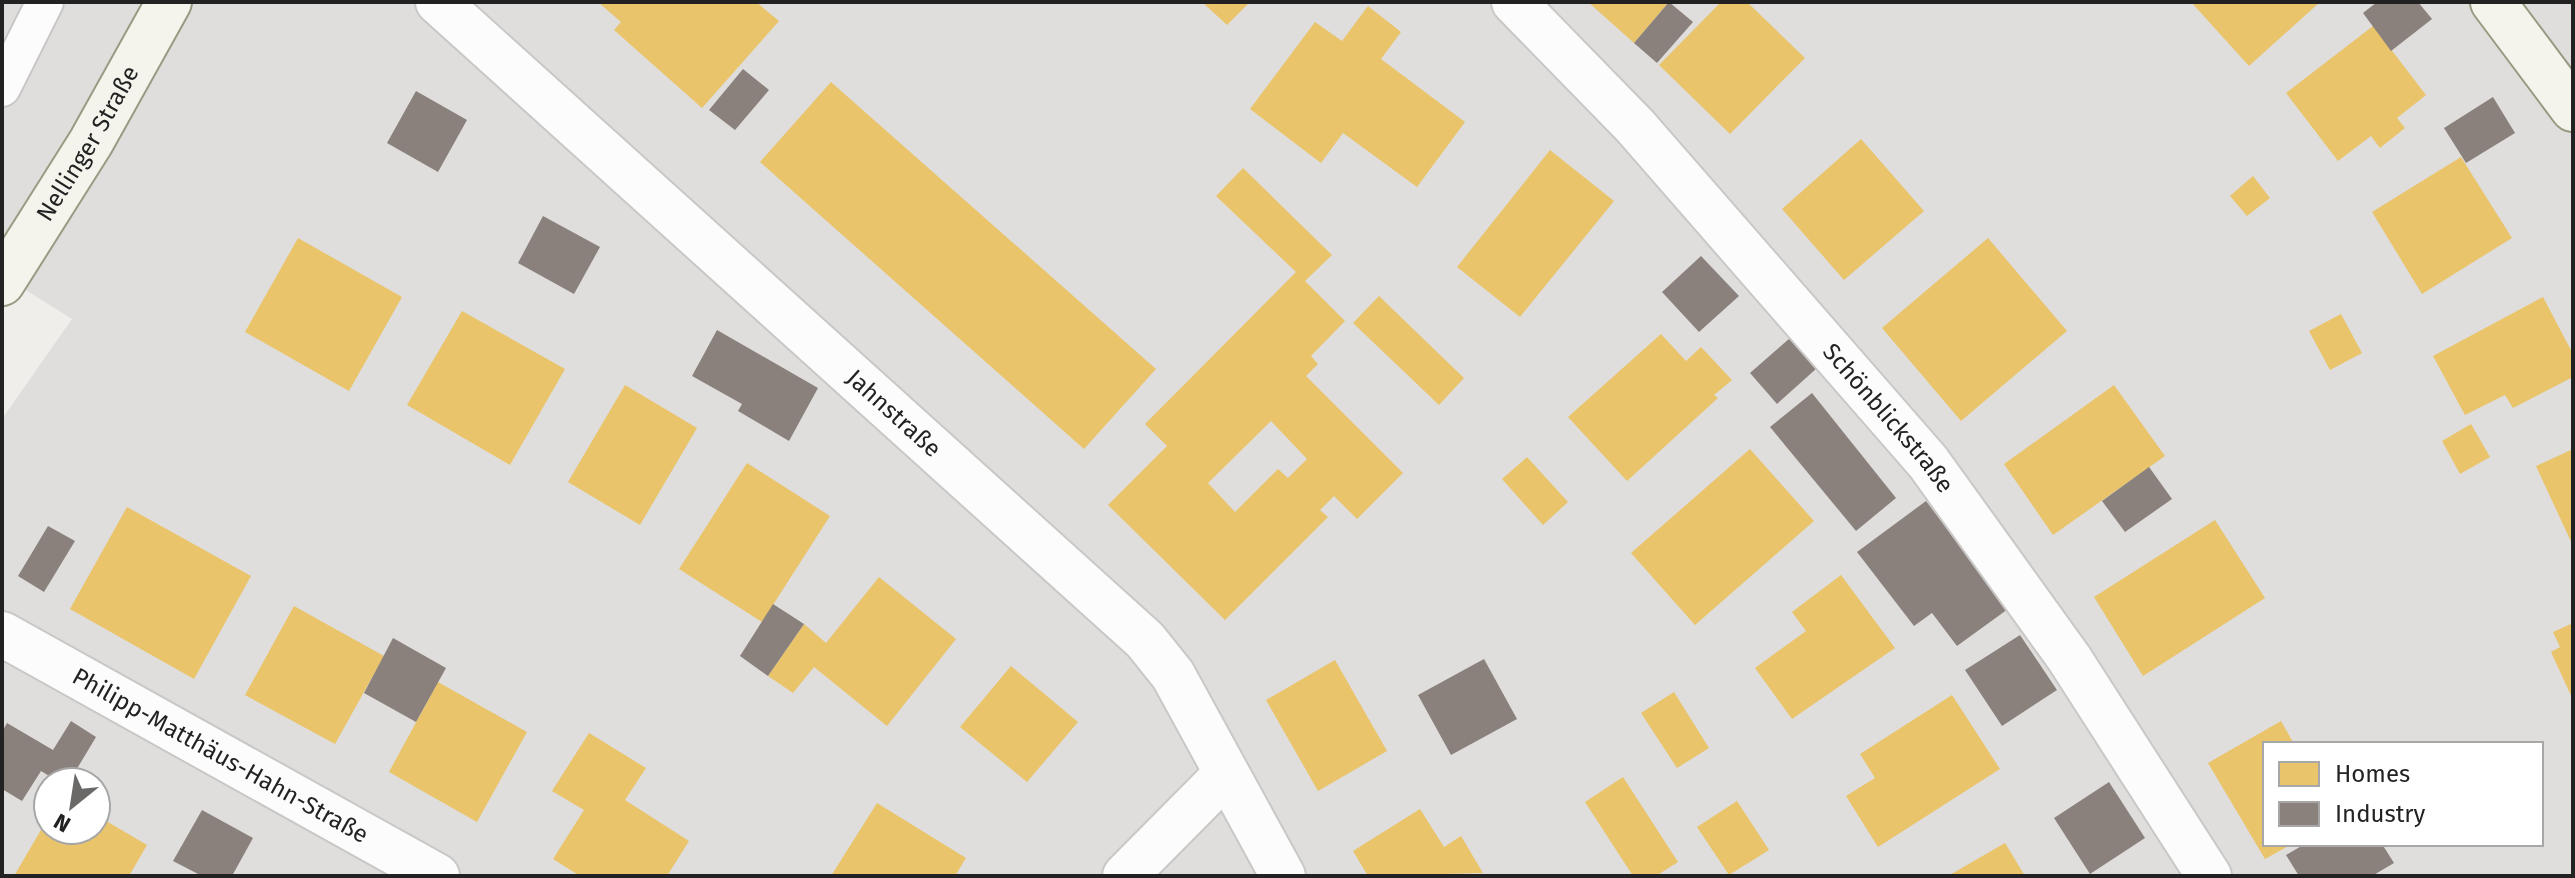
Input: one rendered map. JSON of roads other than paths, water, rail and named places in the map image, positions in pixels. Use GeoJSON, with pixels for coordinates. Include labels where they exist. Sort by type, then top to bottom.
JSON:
{"type":"FeatureCollection","features":[{"type":"Feature","properties":{"kind":"main road","name":"Nellinger Straße"},"geometry":{"type":"LineString","coordinates":[[2,283],[91,142],[169,2]]}},
{"type":"Feature","properties":{"kind":"main road"},"geometry":{"type":"LineString","coordinates":[[2493,2],[2573,109]]}},
{"type":"Feature","properties":{"kind":"street","name":"Jahnstraße"},"geometry":{"type":"LineString","coordinates":[[438,2],[1145,640],[1173,675],[1283,876]]}},
{"type":"Feature","properties":{"kind":"street","name":"Schönblickstraße"},"geometry":{"type":"LineString","coordinates":[[1514,2],[1635,126],[1928,462],[2069,658],[2209,876]]}},
{"type":"Feature","properties":{"kind":"street","name":"Philipp-Matthäus-Hahn-Straße"},"geometry":{"type":"LineString","coordinates":[[2,634],[437,876]]}},
{"type":"Feature","properties":{"kind":"street"},"geometry":{"type":"LineString","coordinates":[[1125,876],[1226,774]]}},
{"type":"Feature","properties":{"kind":"lane"},"geometry":{"type":"LineString","coordinates":[[2,88],[45,2]]}}]}
